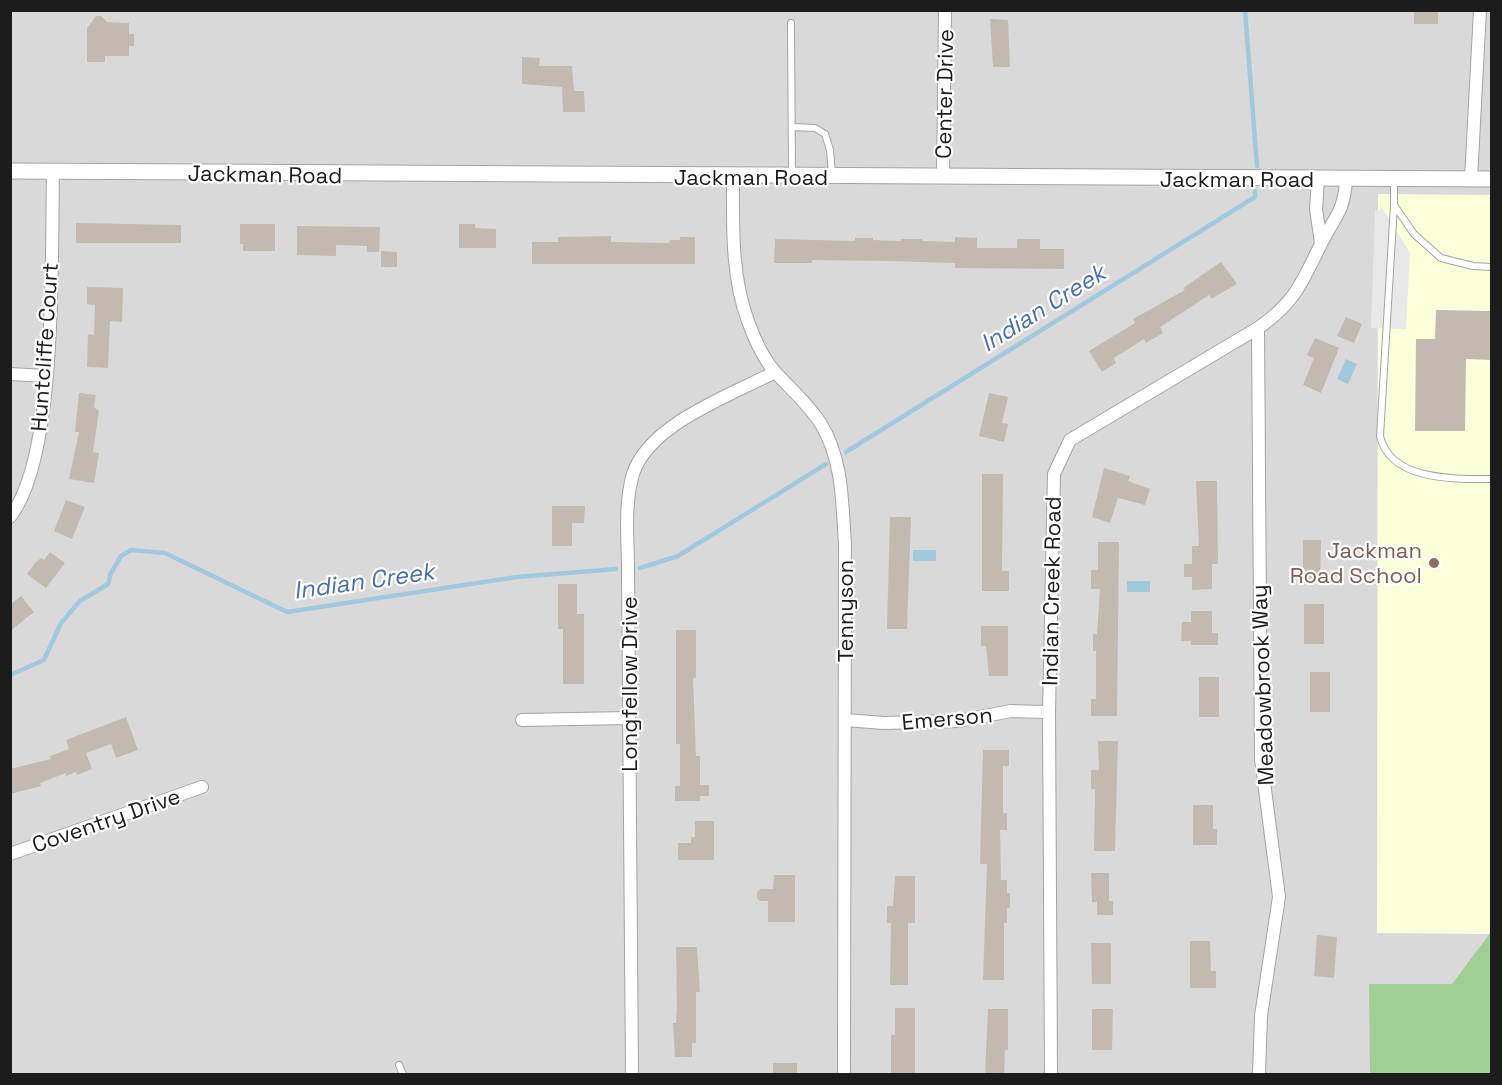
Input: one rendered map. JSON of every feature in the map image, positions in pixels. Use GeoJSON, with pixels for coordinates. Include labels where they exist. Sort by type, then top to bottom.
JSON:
{"type":"FeatureCollection","features":[{"type":"Feature","properties":{"kind":"street","name":"Center Drive"},"geometry":{"type":"LineString","coordinates":[[943,177],[945,10]]}},
{"type":"Feature","properties":{"kind":"street"},"geometry":{"type":"LineString","coordinates":[[1471,179],[1480,11],[1491,11]]}},
{"type":"Feature","properties":{"kind":"street","name":"Jackman Road"},"geometry":{"type":"LineString","coordinates":[[10,171],[733,177],[1491,179]]}},
{"type":"Feature","properties":{"kind":"street","name":"Huntcliffe Court"},"geometry":{"type":"LineString","coordinates":[[10,517],[21,503],[33,466],[45,376],[50,320],[53,172]]}},
{"type":"Feature","properties":{"kind":"street","name":"Tennyson"},"geometry":{"type":"LineString","coordinates":[[733,177],[738,276],[747,321],[775,372],[798,394],[821,424],[834,449],[839,472],[845,544],[844,1074]]}},
{"type":"Feature","properties":{"kind":"street"},"geometry":{"type":"LineString","coordinates":[[1318,179],[1316,209],[1321,243]]}},
{"type":"Feature","properties":{"kind":"street","name":"Indian Creek Road"},"geometry":{"type":"LineString","coordinates":[[1051,1074],[1049,712],[1053,474],[1070,440],[1088,427],[1258,328],[1294,297],[1341,208],[1346,180]]}},
{"type":"Feature","properties":{"kind":"street","name":"Meadowbrook Way"},"geometry":{"type":"LineString","coordinates":[[1258,328],[1261,759],[1279,897],[1261,1016],[1259,1074]]}},
{"type":"Feature","properties":{"kind":"street","name":"Longfellow Drive"},"geometry":{"type":"LineString","coordinates":[[632,1074],[628,520],[633,474],[643,452],[672,426],[775,372]]}},
{"type":"Feature","properties":{"kind":"street"},"geometry":{"type":"LineString","coordinates":[[10,374],[45,376]]}},
{"type":"Feature","properties":{"kind":"street","name":"Emerson"},"geometry":{"type":"LineString","coordinates":[[845,720],[884,723],[959,721],[1011,711],[1049,712]]}},
{"type":"Feature","properties":{"kind":"street"},"geometry":{"type":"LineString","coordinates":[[522,720],[629,718]]}},
{"type":"Feature","properties":{"kind":"street","name":"Coventry Drive"},"geometry":{"type":"LineString","coordinates":[[10,854],[202,787]]}},
{"type":"Feature","properties":{"kind":"lane"},"geometry":{"type":"LineString","coordinates":[[791,23],[792,177]]}},
{"type":"Feature","properties":{"kind":"lane"},"geometry":{"type":"LineString","coordinates":[[792,127],[815,128],[825,134],[829,140],[833,177]]}},
{"type":"Feature","properties":{"kind":"lane"},"geometry":{"type":"LineString","coordinates":[[1394,179],[1380,436],[1383,451],[1391,460],[1426,474],[1454,479],[1491,479]]}},
{"type":"Feature","properties":{"kind":"lane"},"geometry":{"type":"LineString","coordinates":[[1394,205],[1414,234],[1441,258],[1473,266],[1491,267]]}},
{"type":"Feature","properties":{"kind":"lane"},"geometry":{"type":"LineString","coordinates":[[399,1065],[403,1074]]}},
{"type":"Feature","properties":{"kind":"shaded area"},"geometry":{"type":"Polygon","coordinates":[[[11,11],[1491,11],[1491,1074],[11,1074],[11,11]]]}},
{"type":"Feature","properties":{"kind":"shaded area","name":"Jackman Road School"},"geometry":{"type":"Polygon","coordinates":[[[1378,194],[1491,195],[1491,932],[1489,934],[1377,933],[1378,194]]]}},
{"type":"Feature","properties":{"kind":"shaded area"},"geometry":{"type":"Polygon","coordinates":[[[1381,206],[1410,253],[1406,329],[1371,328],[1375,210],[1380,210],[1381,206]]]}},
{"type":"Feature","properties":{"kind":"green space"},"geometry":{"type":"Polygon","coordinates":[[[1491,932],[1491,1074],[1370,1074],[1369,984],[1452,984],[1491,932]]]}},
{"type":"Feature","properties":{"kind":"water"},"geometry":{"type":"Polygon","coordinates":[[[1346,359],[1357,364],[1348,384],[1337,379],[1346,359]]]}},
{"type":"Feature","properties":{"kind":"water"},"geometry":{"type":"Polygon","coordinates":[[[913,550],[936,550],[936,561],[913,561],[913,550]]]}},
{"type":"Feature","properties":{"kind":"water"},"geometry":{"type":"Polygon","coordinates":[[[1127,581],[1150,581],[1150,592],[1127,592],[1127,581]]]}},
{"type":"Feature","properties":{"kind":"building"},"geometry":{"type":"Polygon","coordinates":[[[1414,10],[1438,10],[1438,24],[1414,24],[1414,10]]]}},
{"type":"Feature","properties":{"kind":"building"},"geometry":{"type":"Polygon","coordinates":[[[96,16],[101,16],[107,22],[129,23],[129,34],[134,34],[134,46],[129,46],[129,56],[105,56],[105,62],[87,62],[87,28],[96,16]]]}},
{"type":"Feature","properties":{"kind":"building"},"geometry":{"type":"Polygon","coordinates":[[[990,19],[1008,20],[1010,67],[993,67],[990,19]]]}},
{"type":"Feature","properties":{"kind":"building"},"geometry":{"type":"Polygon","coordinates":[[[522,57],[540,58],[539,66],[572,66],[574,91],[584,91],[585,112],[563,112],[562,87],[522,84],[522,57]]]}},
{"type":"Feature","properties":{"kind":"building"},"geometry":{"type":"Polygon","coordinates":[[[76,223],[181,225],[181,243],[76,243],[76,223]]]}},
{"type":"Feature","properties":{"kind":"building"},"geometry":{"type":"Polygon","coordinates":[[[240,224],[275,224],[275,251],[243,251],[243,244],[240,244],[240,224]]]}},
{"type":"Feature","properties":{"kind":"building"},"geometry":{"type":"Polygon","coordinates":[[[459,224],[475,224],[475,228],[496,229],[496,248],[459,248],[459,224]]]}},
{"type":"Feature","properties":{"kind":"building"},"geometry":{"type":"Polygon","coordinates":[[[297,226],[380,227],[379,252],[367,252],[367,246],[336,245],[336,256],[297,255],[297,226]]]}},
{"type":"Feature","properties":{"kind":"building"},"geometry":{"type":"Polygon","coordinates":[[[611,236],[611,242],[669,243],[670,240],[680,240],[680,237],[695,237],[695,264],[532,264],[532,242],[558,242],[558,237],[611,236]]]}},
{"type":"Feature","properties":{"kind":"building"},"geometry":{"type":"Polygon","coordinates":[[[955,237],[977,238],[977,248],[1017,248],[1017,239],[1040,239],[1040,249],[1064,249],[1064,269],[955,268],[955,263],[888,261],[812,260],[812,263],[774,263],[775,239],[855,241],[855,238],[873,238],[873,240],[922,239],[923,241],[955,242],[955,237]]]}},
{"type":"Feature","properties":{"kind":"building"},"geometry":{"type":"Polygon","coordinates":[[[381,251],[397,252],[397,267],[381,267],[381,251]]]}},
{"type":"Feature","properties":{"kind":"building"},"geometry":{"type":"Polygon","coordinates":[[[1221,262],[1237,284],[1211,299],[1209,295],[1160,327],[1163,333],[1146,343],[1144,339],[1114,358],[1116,363],[1102,372],[1089,351],[1135,323],[1133,319],[1185,290],[1183,288],[1221,262]]]}},
{"type":"Feature","properties":{"kind":"building"},"geometry":{"type":"Polygon","coordinates":[[[87,287],[123,288],[122,322],[110,321],[108,368],[87,367],[88,334],[94,335],[95,305],[87,304],[87,287]]]}},
{"type":"Feature","properties":{"kind":"building"},"geometry":{"type":"Polygon","coordinates":[[[1436,310],[1491,311],[1491,360],[1466,359],[1465,431],[1415,431],[1416,339],[1435,339],[1436,310]]]}},
{"type":"Feature","properties":{"kind":"building"},"geometry":{"type":"Polygon","coordinates":[[[1346,317],[1362,324],[1354,343],[1337,336],[1346,317]]]}},
{"type":"Feature","properties":{"kind":"building"},"geometry":{"type":"Polygon","coordinates":[[[1315,338],[1339,348],[1321,393],[1303,385],[1314,358],[1307,355],[1315,338]]]}},
{"type":"Feature","properties":{"kind":"building"},"geometry":{"type":"Polygon","coordinates":[[[79,393],[96,395],[94,407],[99,411],[93,452],[99,453],[94,483],[69,479],[79,432],[75,432],[79,393]]]}},
{"type":"Feature","properties":{"kind":"building"},"geometry":{"type":"Polygon","coordinates":[[[989,393],[1008,397],[1002,423],[1008,424],[1004,442],[979,436],[989,393]]]}},
{"type":"Feature","properties":{"kind":"building"},"geometry":{"type":"Polygon","coordinates":[[[1104,468],[1130,476],[1128,481],[1150,489],[1145,505],[1118,498],[1110,523],[1092,517],[1104,468]]]}},
{"type":"Feature","properties":{"kind":"building"},"geometry":{"type":"Polygon","coordinates":[[[982,474],[1003,474],[1002,571],[1009,571],[1009,591],[982,591],[982,474]]]}},
{"type":"Feature","properties":{"kind":"building"},"geometry":{"type":"Polygon","coordinates":[[[1196,481],[1217,481],[1218,564],[1212,564],[1212,589],[1192,590],[1192,577],[1184,577],[1184,564],[1192,564],[1192,546],[1199,546],[1196,481]]]}},
{"type":"Feature","properties":{"kind":"building"},"geometry":{"type":"Polygon","coordinates":[[[66,500],[85,507],[72,539],[54,531],[66,500]]]}},
{"type":"Feature","properties":{"kind":"building"},"geometry":{"type":"Polygon","coordinates":[[[552,506],[585,506],[584,523],[572,523],[572,546],[552,546],[552,506]]]}},
{"type":"Feature","properties":{"kind":"building"},"geometry":{"type":"Polygon","coordinates":[[[890,517],[911,517],[907,629],[887,629],[890,517]]]}},
{"type":"Feature","properties":{"kind":"building"},"geometry":{"type":"Polygon","coordinates":[[[1303,540],[1321,540],[1320,582],[1303,582],[1303,540]]]}},
{"type":"Feature","properties":{"kind":"building"},"geometry":{"type":"Polygon","coordinates":[[[1098,542],[1119,542],[1117,716],[1091,716],[1091,699],[1096,699],[1096,651],[1093,651],[1093,634],[1097,634],[1100,589],[1091,589],[1091,570],[1098,570],[1098,542]]]}},
{"type":"Feature","properties":{"kind":"building"},"geometry":{"type":"Polygon","coordinates":[[[50,552],[65,563],[46,588],[27,574],[35,563],[41,558],[44,560],[50,552]]]}},
{"type":"Feature","properties":{"kind":"building"},"geometry":{"type":"Polygon","coordinates":[[[558,584],[577,584],[577,614],[584,614],[584,684],[563,684],[563,629],[558,629],[558,584]]]}},
{"type":"Feature","properties":{"kind":"building"},"geometry":{"type":"Polygon","coordinates":[[[21,596],[34,612],[10,631],[10,605],[21,596]]]}},
{"type":"Feature","properties":{"kind":"building"},"geometry":{"type":"Polygon","coordinates":[[[1304,604],[1324,604],[1324,644],[1304,644],[1304,604]]]}},
{"type":"Feature","properties":{"kind":"building"},"geometry":{"type":"Polygon","coordinates":[[[1191,611],[1212,611],[1212,633],[1218,633],[1218,645],[1191,645],[1191,641],[1181,641],[1182,622],[1191,622],[1191,611]]]}},
{"type":"Feature","properties":{"kind":"building"},"geometry":{"type":"Polygon","coordinates":[[[981,626],[1008,626],[1008,676],[989,676],[986,646],[981,646],[981,626]]]}},
{"type":"Feature","properties":{"kind":"building"},"geometry":{"type":"Polygon","coordinates":[[[676,630],[696,630],[696,678],[693,678],[696,756],[700,756],[700,785],[709,785],[709,796],[700,796],[700,801],[675,801],[675,786],[680,786],[680,744],[676,744],[676,630]]]}},
{"type":"Feature","properties":{"kind":"building"},"geometry":{"type":"Polygon","coordinates":[[[1310,672],[1330,672],[1330,712],[1310,712],[1310,672]]]}},
{"type":"Feature","properties":{"kind":"building"},"geometry":{"type":"Polygon","coordinates":[[[1199,677],[1219,677],[1219,717],[1199,717],[1199,677]]]}},
{"type":"Feature","properties":{"kind":"building"},"geometry":{"type":"Polygon","coordinates":[[[126,717],[138,750],[116,758],[111,744],[86,753],[92,769],[77,775],[76,772],[66,776],[66,773],[40,783],[41,786],[10,794],[10,769],[51,759],[50,756],[69,749],[66,740],[126,717]]]}},
{"type":"Feature","properties":{"kind":"building"},"geometry":{"type":"Polygon","coordinates":[[[1098,741],[1118,741],[1115,851],[1094,851],[1095,789],[1091,789],[1091,770],[1099,770],[1098,741]]]}},
{"type":"Feature","properties":{"kind":"building"},"geometry":{"type":"Polygon","coordinates":[[[983,750],[1009,750],[1009,766],[1003,766],[1003,813],[1007,813],[1007,830],[1000,830],[1001,880],[1007,880],[1007,893],[1010,893],[1007,923],[1004,923],[1004,980],[983,980],[987,864],[980,864],[983,750]]]}},
{"type":"Feature","properties":{"kind":"building"},"geometry":{"type":"Polygon","coordinates":[[[1193,805],[1213,805],[1213,829],[1217,829],[1217,845],[1193,845],[1193,805]]]}},
{"type":"Feature","properties":{"kind":"building"},"geometry":{"type":"Polygon","coordinates":[[[695,821],[714,821],[714,860],[678,860],[678,843],[691,843],[691,837],[695,837],[695,821]]]}},
{"type":"Feature","properties":{"kind":"building"},"geometry":{"type":"Polygon","coordinates":[[[1091,873],[1109,873],[1109,901],[1113,901],[1113,915],[1097,915],[1097,902],[1092,902],[1091,873]]]}},
{"type":"Feature","properties":{"kind":"building"},"geometry":{"type":"Polygon","coordinates":[[[774,875],[795,875],[795,922],[768,922],[768,901],[760,901],[757,898],[757,892],[761,889],[773,889],[774,875]]]}},
{"type":"Feature","properties":{"kind":"building"},"geometry":{"type":"Polygon","coordinates":[[[895,876],[915,876],[915,923],[908,923],[908,985],[890,985],[891,923],[887,923],[887,906],[893,906],[895,876]]]}},
{"type":"Feature","properties":{"kind":"building"},"geometry":{"type":"Polygon","coordinates":[[[1317,935],[1337,937],[1334,978],[1314,976],[1317,935]]]}},
{"type":"Feature","properties":{"kind":"building"},"geometry":{"type":"Polygon","coordinates":[[[1190,941],[1210,941],[1211,971],[1216,971],[1216,988],[1190,988],[1190,941]]]}},
{"type":"Feature","properties":{"kind":"building"},"geometry":{"type":"Polygon","coordinates":[[[1091,943],[1111,943],[1111,984],[1092,984],[1091,943]]]}},
{"type":"Feature","properties":{"kind":"building"},"geometry":{"type":"Polygon","coordinates":[[[676,947],[697,947],[700,992],[696,992],[696,1043],[692,1043],[692,1057],[675,1057],[673,1023],[676,1023],[677,1008],[676,947]]]}},
{"type":"Feature","properties":{"kind":"building"},"geometry":{"type":"Polygon","coordinates":[[[895,1008],[915,1008],[915,1074],[891,1074],[891,1035],[895,1035],[895,1008]]]}},
{"type":"Feature","properties":{"kind":"building"},"geometry":{"type":"Polygon","coordinates":[[[988,1009],[1008,1009],[1008,1050],[1005,1050],[1004,1074],[985,1074],[988,1009]]]}},
{"type":"Feature","properties":{"kind":"building"},"geometry":{"type":"Polygon","coordinates":[[[1092,1009],[1113,1009],[1112,1050],[1092,1050],[1092,1009]]]}},
{"type":"Feature","properties":{"kind":"building"},"geometry":{"type":"Polygon","coordinates":[[[773,1063],[797,1063],[797,1074],[773,1074],[773,1063]]]}},
{"type":"Feature","properties":{"kind":"waterway","name":"Indian Creek"},"geometry":{"type":"LineString","coordinates":[[1245,10],[1257,166]]}},
{"type":"Feature","properties":{"kind":"waterway","name":"Indian Creek"},"geometry":{"type":"LineString","coordinates":[[846,452],[1255,197],[1255,191]]}},
{"type":"Feature","properties":{"kind":"waterway","name":"Indian Creek"},"geometry":{"type":"LineString","coordinates":[[640,568],[678,556],[826,464]]}},
{"type":"Feature","properties":{"kind":"waterway","name":"Indian Creek"},"geometry":{"type":"LineString","coordinates":[[10,675],[44,660],[61,623],[80,601],[108,584],[111,573],[121,556],[131,550],[165,553],[287,612],[517,577],[616,569]]}},
{"type":"Feature","properties":{"kind":"place","name":"Jackman Road School"},"geometry":{"type":"Point","coordinates":[1434,563]}}]}
